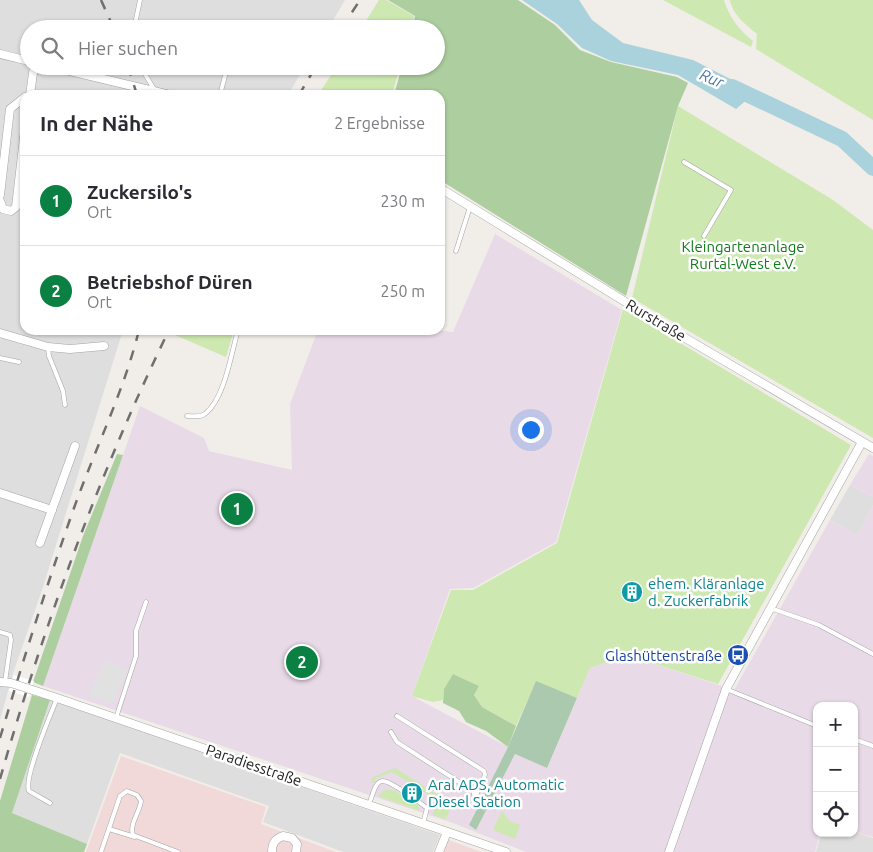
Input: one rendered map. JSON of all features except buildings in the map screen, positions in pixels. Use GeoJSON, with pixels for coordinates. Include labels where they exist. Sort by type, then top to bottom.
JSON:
{"type":"FeatureCollection","features":[{"type":"Feature","properties":{"kind":"street"},"geometry":{"type":"LineString","coordinates":[[0,54],[20,60]]}},
{"type":"Feature","properties":{"kind":"street"},"geometry":{"type":"LineString","coordinates":[[29,90],[32,75]]}},
{"type":"Feature","properties":{"kind":"street"},"geometry":{"type":"LineString","coordinates":[[87,75],[151,90]]}},
{"type":"Feature","properties":{"kind":"street"},"geometry":{"type":"LineString","coordinates":[[0,195],[10,109],[20,101]]}},
{"type":"Feature","properties":{"kind":"street"},"geometry":{"type":"LineString","coordinates":[[0,201],[3,209],[11,211],[16,206],[20,172]]}},
{"type":"Feature","properties":{"kind":"street","name":"Rurstraße"},"geometry":{"type":"LineString","coordinates":[[445,191],[663,325],[873,448]]}},
{"type":"Feature","properties":{"kind":"street"},"geometry":{"type":"LineString","coordinates":[[0,332],[48,347],[104,346]]}},
{"type":"Feature","properties":{"kind":"street"},"geometry":{"type":"LineString","coordinates":[[669,852],[726,689],[862,442]]}},
{"type":"Feature","properties":{"kind":"street"},"geometry":{"type":"LineString","coordinates":[[40,543],[75,446]]}},
{"type":"Feature","properties":{"kind":"street"},"geometry":{"type":"LineString","coordinates":[[0,493],[52,510]]}},
{"type":"Feature","properties":{"kind":"street","name":"Paradiesstraße"},"geometry":{"type":"LineString","coordinates":[[2,682],[58,698],[506,852]]}},
{"type":"Feature","properties":{"kind":"street"},"geometry":{"type":"LineString","coordinates":[[439,852],[447,832]]}},
{"type":"Feature","properties":{"kind":"street"},"geometry":{"type":"LineString","coordinates":[[271,851],[272,845],[277,838],[283,836],[292,838],[297,844],[296,852]]}},
{"type":"Feature","properties":{"kind":"lane"},"geometry":{"type":"LineString","coordinates":[[136,20],[140,0]]}},
{"type":"Feature","properties":{"kind":"lane"},"geometry":{"type":"LineString","coordinates":[[145,75],[154,90]]}},
{"type":"Feature","properties":{"kind":"lane"},"geometry":{"type":"LineString","coordinates":[[221,90],[225,75]]}},
{"type":"Feature","properties":{"kind":"lane"},"geometry":{"type":"LineString","coordinates":[[684,162],[730,190],[704,236]]}},
{"type":"Feature","properties":{"kind":"lane"},"geometry":{"type":"LineString","coordinates":[[456,250],[470,206]]}},
{"type":"Feature","properties":{"kind":"lane"},"geometry":{"type":"LineString","coordinates":[[187,416],[200,417],[206,413],[220,394],[237,335]]}},
{"type":"Feature","properties":{"kind":"lane"},"geometry":{"type":"LineString","coordinates":[[48,347],[49,356],[64,391],[65,405]]}},
{"type":"Feature","properties":{"kind":"lane"},"geometry":{"type":"LineString","coordinates":[[0,358],[19,362]]}},
{"type":"Feature","properties":{"kind":"lane"},"geometry":{"type":"LineString","coordinates":[[116,718],[136,656],[136,631],[146,602]]}},
{"type":"Feature","properties":{"kind":"lane"},"geometry":{"type":"LineString","coordinates":[[771,609],[820,625],[873,654]]}},
{"type":"Feature","properties":{"kind":"lane"},"geometry":{"type":"LineString","coordinates":[[0,632],[10,635],[11,640],[2,682]]}},
{"type":"Feature","properties":{"kind":"lane"},"geometry":{"type":"LineString","coordinates":[[726,689],[813,724]]}},
{"type":"Feature","properties":{"kind":"lane"},"geometry":{"type":"LineString","coordinates":[[50,803],[29,791],[27,783],[35,755],[58,698]]}},
{"type":"Feature","properties":{"kind":"lane"},"geometry":{"type":"LineString","coordinates":[[391,732],[397,742],[473,791],[475,798],[485,774],[484,771],[397,716]]}},
{"type":"Feature","properties":{"kind":"lane"},"geometry":{"type":"LineString","coordinates":[[858,740],[873,746]]}},
{"type":"Feature","properties":{"kind":"lane"},"geometry":{"type":"LineString","coordinates":[[369,805],[376,785],[381,781],[385,780],[403,791]]}},
{"type":"Feature","properties":{"kind":"lane"},"geometry":{"type":"LineString","coordinates":[[101,852],[120,796],[123,793],[131,792],[137,795],[141,801],[132,831],[133,835],[137,838]]}},
{"type":"Feature","properties":{"kind":"lane"},"geometry":{"type":"LineString","coordinates":[[412,797],[428,809],[423,824]]}},
{"type":"Feature","properties":{"kind":"lane"},"geometry":{"type":"LineString","coordinates":[[109,829],[178,852]]}},
{"type":"Feature","properties":{"kind":"shaded area"},"geometry":{"type":"Polygon","coordinates":[[[0,0],[345,0],[333,20],[20,20],[20,75],[300,75],[291,90],[20,90],[20,335],[121,335],[42,590],[13,673],[0,720],[0,0]]]}},
{"type":"Feature","properties":{"kind":"shaded area"},"geometry":{"type":"Polygon","coordinates":[[[495,234],[622,310],[556,542],[473,588],[450,589],[412,696],[508,747],[469,825],[476,830],[515,754],[547,768],[590,668],[627,655],[734,690],[830,520],[857,535],[873,505],[873,837],[858,833],[858,702],[813,702],[813,837],[819,837],[815,852],[526,852],[453,823],[43,686],[140,406],[204,438],[209,451],[292,470],[290,404],[316,335],[445,335],[445,331],[453,332],[495,234]]]}},
{"type":"Feature","properties":{"kind":"shaded area"},"geometry":{"type":"Polygon","coordinates":[[[869,454],[873,456],[873,497],[850,485],[869,454]]]}},
{"type":"Feature","properties":{"kind":"shaded area"},"geometry":{"type":"Polygon","coordinates":[[[850,485],[873,497],[873,505],[857,535],[830,520],[850,485]]]}},
{"type":"Feature","properties":{"kind":"shaded area"},"geometry":{"type":"Polygon","coordinates":[[[105,661],[127,669],[113,705],[88,695],[105,661]]]}},
{"type":"Feature","properties":{"kind":"shaded area"},"geometry":{"type":"Polygon","coordinates":[[[50,700],[440,835],[433,852],[343,852],[263,822],[269,806],[120,753],[87,844],[12,813],[50,700]]]}},
{"type":"Feature","properties":{"kind":"shaded area"},"geometry":{"type":"Polygon","coordinates":[[[121,756],[266,807],[261,824],[336,852],[86,852],[121,756]]]}},
{"type":"Feature","properties":{"kind":"shaded area"},"geometry":{"type":"Polygon","coordinates":[[[858,833],[873,838],[873,852],[816,852],[820,837],[858,837],[858,833]]]}},
{"type":"Feature","properties":{"kind":"shaded area"},"geometry":{"type":"Polygon","coordinates":[[[446,839],[481,852],[441,852],[446,839]]]}},
{"type":"Feature","properties":{"kind":"green space"},"geometry":{"type":"Polygon","coordinates":[[[379,0],[386,0],[414,16],[413,20],[367,20],[379,0]]]}},
{"type":"Feature","properties":{"kind":"green space"},"geometry":{"type":"Polygon","coordinates":[[[388,0],[518,0],[555,25],[580,50],[611,62],[677,77],[688,83],[678,106],[626,296],[445,183],[445,90],[395,90],[400,75],[445,75],[445,20],[414,20],[415,16],[388,0]]]}},
{"type":"Feature","properties":{"kind":"green space"},"geometry":{"type":"Polygon","coordinates":[[[663,0],[724,0],[735,23],[753,41],[751,47],[663,0]]]}},
{"type":"Feature","properties":{"kind":"green space"},"geometry":{"type":"Polygon","coordinates":[[[730,0],[873,0],[873,120],[756,49],[757,34],[737,15],[730,0]]]}},
{"type":"Feature","properties":{"kind":"green space"},"geometry":{"type":"Polygon","coordinates":[[[331,75],[398,75],[393,90],[321,90],[331,75]]]}},
{"type":"Feature","properties":{"kind":"green space","name":"Kleingartenanlage Rurtal-West e.V."},"geometry":{"type":"Polygon","coordinates":[[[678,106],[833,200],[873,230],[873,438],[632,298],[678,106]]]}},
{"type":"Feature","properties":{"kind":"green space"},"geometry":{"type":"Polygon","coordinates":[[[623,309],[851,445],[718,684],[627,655],[590,668],[577,698],[536,682],[516,726],[482,707],[474,695],[479,686],[453,674],[444,689],[443,700],[433,702],[412,696],[451,590],[473,590],[557,543],[623,309]]]}},
{"type":"Feature","properties":{"kind":"green space"},"geometry":{"type":"Polygon","coordinates":[[[175,335],[233,335],[226,357],[175,335]]]}},
{"type":"Feature","properties":{"kind":"green space"},"geometry":{"type":"Polygon","coordinates":[[[117,454],[123,455],[43,686],[33,682],[83,536],[117,454]]]}},
{"type":"Feature","properties":{"kind":"green space"},"geometry":{"type":"Polygon","coordinates":[[[453,674],[479,686],[474,695],[482,707],[516,726],[508,747],[486,731],[466,722],[459,711],[443,703],[444,689],[453,674]]]}},
{"type":"Feature","properties":{"kind":"green space"},"geometry":{"type":"Polygon","coordinates":[[[536,681],[577,698],[547,768],[515,754],[476,830],[469,825],[508,747],[536,681]]]}},
{"type":"Feature","properties":{"kind":"green space"},"geometry":{"type":"Polygon","coordinates":[[[32,695],[50,700],[12,813],[87,844],[84,852],[0,852],[0,801],[32,695]]]}},
{"type":"Feature","properties":{"kind":"green space"},"geometry":{"type":"Polygon","coordinates":[[[395,768],[444,799],[449,809],[445,819],[433,815],[435,804],[432,797],[394,773],[391,772],[375,779],[373,783],[371,782],[373,777],[395,768]]]}},
{"type":"Feature","properties":{"kind":"green space"},"geometry":{"type":"Polygon","coordinates":[[[385,790],[394,790],[417,804],[420,811],[378,796],[385,790]]]}},
{"type":"Feature","properties":{"kind":"green space"},"geometry":{"type":"Polygon","coordinates":[[[502,811],[509,821],[520,825],[515,839],[493,830],[502,811]]]}},
{"type":"Feature","properties":{"kind":"water"},"geometry":{"type":"Polygon","coordinates":[[[522,0],[579,0],[592,20],[623,43],[693,60],[756,92],[736,109],[678,75],[611,61],[582,48],[557,24],[522,0]]]}},
{"type":"Feature","properties":{"kind":"pier"},"geometry":{"type":"Polygon","coordinates":[[[14,675],[34,681],[29,697],[9,691],[14,675]]]}},
{"type":"Feature","properties":{"kind":"waterway","name":"Rur"},"geometry":{"type":"LineString","coordinates":[[732,87],[842,139],[873,168]]}},
{"type":"Feature","properties":{"kind":"railway"},"geometry":{"type":"LineString","coordinates":[[101,0],[110,20]]}},
{"type":"Feature","properties":{"kind":"railway"},"geometry":{"type":"LineString","coordinates":[[347,20],[360,0]]}},
{"type":"Feature","properties":{"kind":"railway"},"geometry":{"type":"LineString","coordinates":[[131,75],[135,90]]}},
{"type":"Feature","properties":{"kind":"railway"},"geometry":{"type":"LineString","coordinates":[[302,90],[311,75]]}},
{"type":"Feature","properties":{"kind":"railway"},"geometry":{"type":"LineString","coordinates":[[0,738],[64,537],[117,398],[138,335]]}},
{"type":"Feature","properties":{"kind":"railway"},"geometry":{"type":"LineString","coordinates":[[0,779],[54,607],[96,495],[143,384],[167,335]]}},
{"type":"Feature","properties":{"kind":"place","name":"Zuckersilo's"},"geometry":{"type":"Point","coordinates":[237,509]}},
{"type":"Feature","properties":{"kind":"place","name":"ehem. Kläranlage d. Zuckerfabrik"},"geometry":{"type":"Point","coordinates":[632,592]}},
{"type":"Feature","properties":{"kind":"place","name":"Glashüttenstraße"},"geometry":{"type":"Point","coordinates":[738,655]}},
{"type":"Feature","properties":{"kind":"place","name":"Betriebshof Düren"},"geometry":{"type":"Point","coordinates":[302,662]}},
{"type":"Feature","properties":{"kind":"place","name":"Aral ADS, Automatic Diesel Station"},"geometry":{"type":"Point","coordinates":[412,793]}}]}
